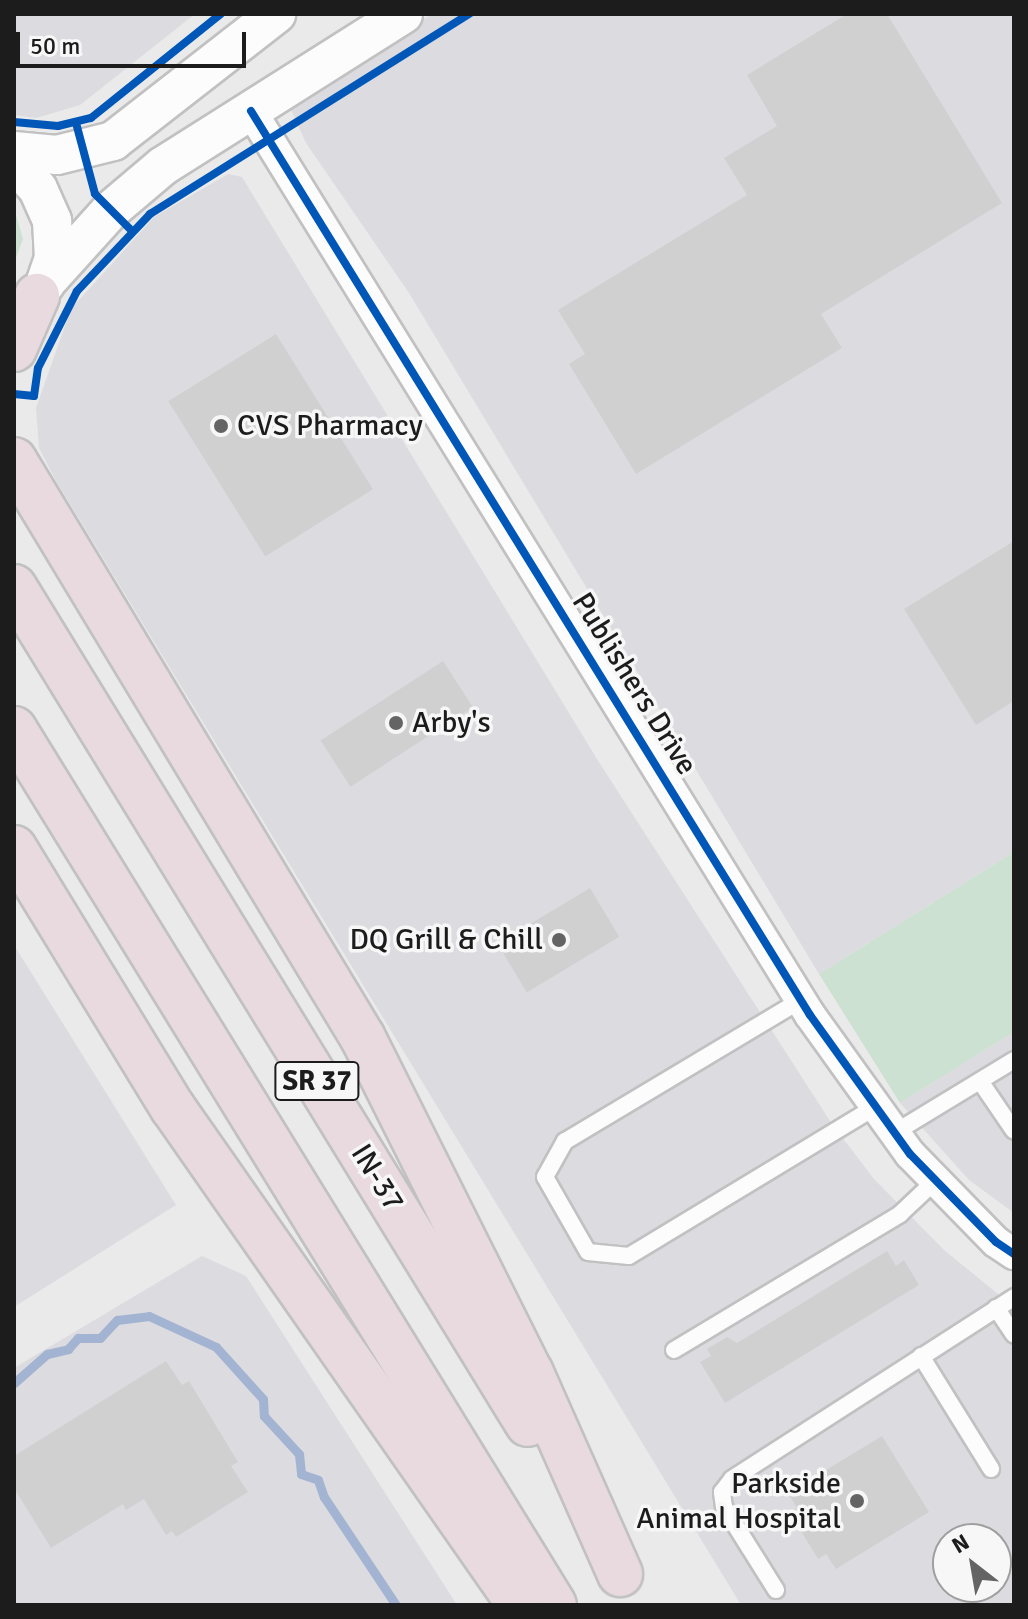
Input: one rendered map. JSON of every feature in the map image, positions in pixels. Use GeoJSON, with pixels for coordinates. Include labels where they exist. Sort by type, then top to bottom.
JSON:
{"type":"FeatureCollection","features":[{"type":"Feature","properties":{"kind":"highway"},"geometry":{"type":"LineString","coordinates":[[14,349],[32,297]]}},
{"type":"Feature","properties":{"kind":"highway"},"geometry":{"type":"LineString","coordinates":[[14,460],[363,1038],[531,1373],[630,1590]]}},
{"type":"Feature","properties":{"kind":"highway","name":"IN-37"},"geometry":{"type":"LineString","coordinates":[[14,587],[630,1590]]}},
{"type":"Feature","properties":{"kind":"highway","name":"SR 37"},"geometry":{"type":"LineString","coordinates":[[14,729],[554,1605]]}},
{"type":"Feature","properties":{"kind":"highway"},"geometry":{"type":"LineString","coordinates":[[14,848],[173,1108],[520,1605]]}},
{"type":"Feature","properties":{"kind":"street"},"geometry":{"type":"LineString","coordinates":[[14,151],[57,155],[113,141],[276,14]]}},
{"type":"Feature","properties":{"kind":"street"},"geometry":{"type":"LineString","coordinates":[[32,297],[135,189],[403,14]]}},
{"type":"Feature","properties":{"kind":"street","name":"Publishers Drive"},"geometry":{"type":"LineString","coordinates":[[251,111],[801,1000],[894,1133],[935,1181],[1014,1254]]}},
{"type":"Feature","properties":{"kind":"street"},"geometry":{"type":"LineString","coordinates":[[14,163],[38,189],[52,221],[54,258],[32,297]]}},
{"type":"Feature","properties":{"kind":"lane"},"geometry":{"type":"LineString","coordinates":[[801,1000],[565,1141],[545,1177],[588,1252],[629,1256],[875,1107]]}},
{"type":"Feature","properties":{"kind":"lane"},"geometry":{"type":"LineString","coordinates":[[894,1133],[1014,1060]]}},
{"type":"Feature","properties":{"kind":"lane"},"geometry":{"type":"LineString","coordinates":[[980,1081],[1014,1131]]}},
{"type":"Feature","properties":{"kind":"lane"},"geometry":{"type":"LineString","coordinates":[[674,1350],[900,1214],[935,1181]]}},
{"type":"Feature","properties":{"kind":"lane"},"geometry":{"type":"LineString","coordinates":[[776,1590],[724,1507],[722,1492],[748,1466],[1014,1297]]}},
{"type":"Feature","properties":{"kind":"lane"},"geometry":{"type":"LineString","coordinates":[[996,1308],[1014,1335]]}},
{"type":"Feature","properties":{"kind":"lane"},"geometry":{"type":"LineString","coordinates":[[921,1356],[991,1469]]}},
{"type":"Feature","properties":{"kind":"shaded area"},"geometry":{"type":"Polygon","coordinates":[[[14,14],[195,14],[80,105],[36,118],[14,115],[14,14]]]}},
{"type":"Feature","properties":{"kind":"shaded area"},"geometry":{"type":"Polygon","coordinates":[[[432,14],[1014,14],[1014,852],[819,974],[409,293],[306,143],[288,103],[432,14]]]}},
{"type":"Feature","properties":{"kind":"shaded area"},"geometry":{"type":"Polygon","coordinates":[[[228,174],[242,177],[597,759],[832,1124],[874,1179],[944,1250],[1014,1307],[1014,1605],[741,1605],[56,481],[39,448],[36,408],[71,309],[154,217],[228,174]]]}},
{"type":"Feature","properties":{"kind":"shaded area"},"geometry":{"type":"Polygon","coordinates":[[[14,945],[176,1205],[14,1307],[14,945]]]}},
{"type":"Feature","properties":{"kind":"shaded area"},"geometry":{"type":"Polygon","coordinates":[[[1014,1032],[1014,1213],[969,1180],[900,1103],[1014,1032]]]}},
{"type":"Feature","properties":{"kind":"shaded area"},"geometry":{"type":"Polygon","coordinates":[[[202,1256],[246,1276],[457,1605],[14,1605],[14,1368],[202,1256]]]}},
{"type":"Feature","properties":{"kind":"green space"},"geometry":{"type":"Polygon","coordinates":[[[14,208],[23,239],[14,263],[14,208]]]}},
{"type":"Feature","properties":{"kind":"green space"},"geometry":{"type":"Polygon","coordinates":[[[1014,852],[1014,1032],[900,1103],[819,974],[1014,852]]]}},
{"type":"Feature","properties":{"kind":"building"},"geometry":{"type":"Polygon","coordinates":[[[847,14],[887,14],[1002,203],[821,314],[842,348],[636,474],[569,364],[585,354],[558,310],[747,195],[724,158],[777,126],[747,75],[847,14]]]}},
{"type":"Feature","properties":{"kind":"building","name":"CVS Pharmacy"},"geometry":{"type":"Polygon","coordinates":[[[276,334],[373,489],[265,556],[168,401],[276,334]]]}},
{"type":"Feature","properties":{"kind":"building"},"geometry":{"type":"Polygon","coordinates":[[[1014,541],[1014,701],[976,725],[904,609],[1014,541]]]}},
{"type":"Feature","properties":{"kind":"building","name":"Arby's"},"geometry":{"type":"Polygon","coordinates":[[[443,661],[473,707],[351,787],[321,741],[443,661]]]}},
{"type":"Feature","properties":{"kind":"building","name":"DQ Grill & Chill"},"geometry":{"type":"Polygon","coordinates":[[[590,888],[619,937],[527,992],[497,944],[590,888]]]}},
{"type":"Feature","properties":{"kind":"building"},"geometry":{"type":"Polygon","coordinates":[[[887,1251],[896,1266],[904,1260],[919,1285],[725,1403],[700,1362],[711,1356],[707,1349],[727,1337],[737,1343],[887,1251]]]}},
{"type":"Feature","properties":{"kind":"building"},"geometry":{"type":"Polygon","coordinates":[[[166,1361],[182,1385],[189,1381],[238,1462],[231,1466],[248,1492],[176,1537],[172,1531],[166,1535],[144,1499],[126,1510],[123,1504],[51,1548],[14,1488],[14,1456],[166,1361]]]}},
{"type":"Feature","properties":{"kind":"building","name":"Parkside Animal Hospital"},"geometry":{"type":"Polygon","coordinates":[[[882,1436],[929,1512],[836,1569],[826,1554],[818,1559],[790,1513],[797,1508],[788,1493],[882,1436]]]}},
{"type":"Feature","properties":{"kind":"waterway"},"geometry":{"type":"LineString","coordinates":[[14,1383],[47,1354],[68,1349],[78,1338],[100,1338],[117,1320],[149,1316],[216,1347],[263,1399],[264,1416],[299,1454],[301,1474],[318,1480],[324,1497],[396,1605]]}},
{"type":"Feature","properties":{"kind":"cycle path"},"geometry":{"type":"LineString","coordinates":[[14,122],[58,126],[91,118],[221,14]]}},
{"type":"Feature","properties":{"kind":"cycle path"},"geometry":{"type":"LineString","coordinates":[[14,394],[34,396],[38,368],[77,291],[150,214],[469,14]]}},
{"type":"Feature","properties":{"kind":"cycle path"},"geometry":{"type":"LineString","coordinates":[[251,111],[810,1015],[910,1154],[996,1242],[1014,1254]]}},
{"type":"Feature","properties":{"kind":"cycle path"},"geometry":{"type":"LineString","coordinates":[[76,123],[95,194],[132,231]]}},
{"type":"Feature","properties":{"kind":"place","name":"CVS Pharmacy"},"geometry":{"type":"Point","coordinates":[221,426]}},
{"type":"Feature","properties":{"kind":"place","name":"Arby's"},"geometry":{"type":"Point","coordinates":[396,723]}},
{"type":"Feature","properties":{"kind":"place","name":"DQ Grill & Chill"},"geometry":{"type":"Point","coordinates":[559,940]}},
{"type":"Feature","properties":{"kind":"place","name":"Parkside Animal Hospital"},"geometry":{"type":"Point","coordinates":[857,1501]}}]}
